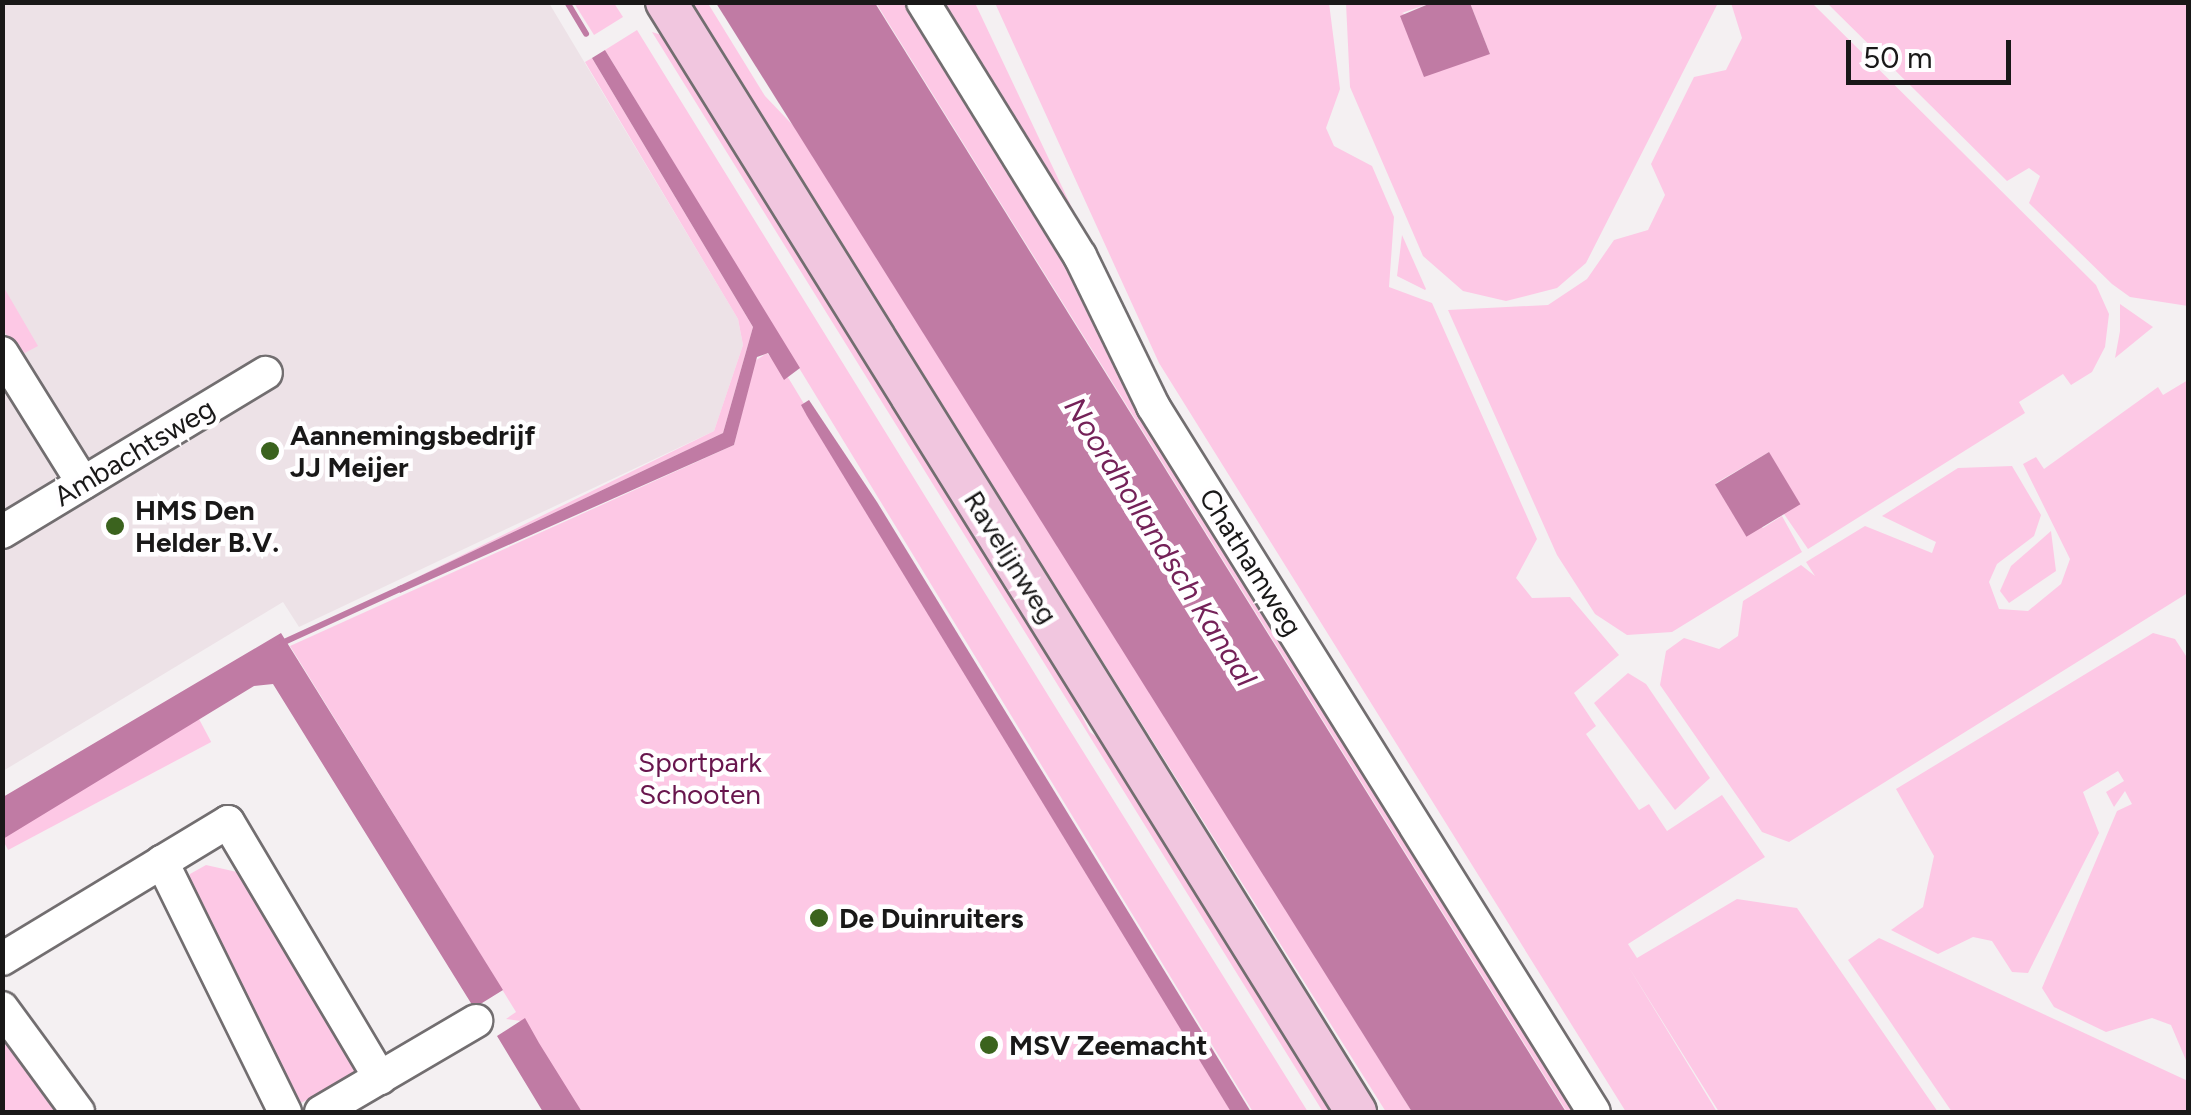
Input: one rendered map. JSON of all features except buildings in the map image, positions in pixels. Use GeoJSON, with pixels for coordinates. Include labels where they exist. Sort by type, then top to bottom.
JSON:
{"type":"FeatureCollection","features":[{"type":"Feature","properties":{"kind":"main road","name":"Ravelijnweg"},"geometry":{"type":"LineString","coordinates":[[666,2],[1356,1112]]}},
{"type":"Feature","properties":{"kind":"street","name":"Chathamweg"},"geometry":{"type":"LineString","coordinates":[[922,2],[1080,256],[1154,406],[1594,1112]]}},
{"type":"Feature","properties":{"kind":"street"},"geometry":{"type":"LineString","coordinates":[[2,353],[83,483]]}},
{"type":"Feature","properties":{"kind":"street","name":"Ambachtsweg"},"geometry":{"type":"LineString","coordinates":[[2,532],[266,373]]}},
{"type":"Feature","properties":{"kind":"street"},"geometry":{"type":"LineString","coordinates":[[2,959],[228,822],[380,1078]]}},
{"type":"Feature","properties":{"kind":"street"},"geometry":{"type":"LineString","coordinates":[[162,862],[285,1112]]}},
{"type":"Feature","properties":{"kind":"street"},"geometry":{"type":"LineString","coordinates":[[2,1008],[78,1112]]}},
{"type":"Feature","properties":{"kind":"street"},"geometry":{"type":"LineString","coordinates":[[321,1112],[476,1020]]}},
{"type":"Feature","properties":{"kind":"shaded area"},"geometry":{"type":"Polygon","coordinates":[[[3,3],[549,3],[738,319],[743,345],[714,431],[299,627],[283,602],[3,771],[3,3]]]}},
{"type":"Feature","properties":{"kind":"green space"},"geometry":{"type":"Polygon","coordinates":[[[1811,2],[2096,285],[2109,314],[2105,347],[2092,372],[2071,385],[2063,374],[2019,402],[2025,413],[1808,549],[1784,514],[1769,452],[1716,483],[1763,528],[1782,516],[1802,552],[1672,632],[1627,635],[1595,614],[1557,555],[1448,310],[1548,305],[1587,279],[1614,240],[1648,230],[1665,195],[1651,164],[1694,77],[1726,70],[1742,38],[1731,3],[1811,2]]]}},
{"type":"Feature","properties":{"kind":"green space"},"geometry":{"type":"Polygon","coordinates":[[[574,3],[614,3],[623,17],[594,35],[574,3]]]}},
{"type":"Feature","properties":{"kind":"green space"},"geometry":{"type":"Polygon","coordinates":[[[689,3],[709,5],[765,96],[808,141],[1412,1112],[1386,1112],[689,3]]]}},
{"type":"Feature","properties":{"kind":"green space"},"geometry":{"type":"Polygon","coordinates":[[[876,3],[910,3],[1582,1112],[1567,1112],[876,3]]]}},
{"type":"Feature","properties":{"kind":"green space"},"geometry":{"type":"Polygon","coordinates":[[[935,3],[975,3],[1082,229],[935,3]]]}},
{"type":"Feature","properties":{"kind":"green space"},"geometry":{"type":"Polygon","coordinates":[[[995,3],[1329,3],[1340,89],[1326,128],[1334,146],[1372,166],[1394,217],[1389,287],[1432,303],[1537,539],[1516,578],[1532,598],[1570,597],[1619,655],[1574,693],[1596,726],[1586,734],[1639,810],[1649,804],[1667,831],[1722,795],[1765,857],[1628,944],[1637,958],[1737,899],[1797,908],[1938,1112],[1719,1112],[1628,966],[1717,1112],[1626,1112],[1159,363],[995,3]]]}},
{"type":"Feature","properties":{"kind":"green space"},"geometry":{"type":"Polygon","coordinates":[[[1346,3],[1431,3],[1402,13],[1490,54],[1470,3],[1718,3],[1586,263],[1557,288],[1506,301],[1463,291],[1423,256],[1350,87],[1346,3]]]}},
{"type":"Feature","properties":{"kind":"green space"},"geometry":{"type":"Polygon","coordinates":[[[1827,3],[2188,3],[2188,306],[2130,297],[2112,284],[2029,203],[2040,176],[2029,168],[2007,181],[1827,3]]]}},
{"type":"Feature","properties":{"kind":"green space"},"geometry":{"type":"Polygon","coordinates":[[[637,30],[1308,1112],[1253,1112],[605,50],[637,30]]]}},
{"type":"Feature","properties":{"kind":"green space"},"geometry":{"type":"Polygon","coordinates":[[[652,32],[668,37],[1040,634],[1090,732],[1112,749],[1339,1112],[1323,1112],[652,32]]]}},
{"type":"Feature","properties":{"kind":"green space"},"geometry":{"type":"Polygon","coordinates":[[[592,58],[753,327],[723,433],[397,587],[714,431],[743,345],[738,319],[585,62],[592,58]]]}},
{"type":"Feature","properties":{"kind":"green space"},"geometry":{"type":"Polygon","coordinates":[[[1402,235],[1426,289],[1425,290],[1397,276],[1402,235]]]}},
{"type":"Feature","properties":{"kind":"green space"},"geometry":{"type":"Polygon","coordinates":[[[3,286],[38,346],[19,356],[3,329],[3,286]]]}},
{"type":"Feature","properties":{"kind":"green space"},"geometry":{"type":"Polygon","coordinates":[[[2120,304],[2153,327],[2115,358],[2120,331],[2120,304]]]}},
{"type":"Feature","properties":{"kind":"green space","name":"Sportpark Schooten"},"geometry":{"type":"Polygon","coordinates":[[[767,353],[789,379],[1232,1112],[578,1112],[521,1021],[506,1019],[516,1012],[290,646],[734,445],[755,361],[767,353]]]}},
{"type":"Feature","properties":{"kind":"green space"},"geometry":{"type":"Polygon","coordinates":[[[2188,380],[2186,594],[1789,842],[1762,832],[1660,685],[1666,651],[1684,638],[1719,649],[1738,636],[1743,601],[1801,565],[1815,576],[1806,562],[1865,526],[1932,553],[1936,542],[1882,516],[1958,468],[2012,466],[2041,515],[2034,536],[1997,564],[1989,582],[1999,609],[2028,611],[2061,584],[2070,559],[2023,464],[2036,457],[2044,469],[2158,387],[2163,395],[2188,380]]]}},
{"type":"Feature","properties":{"kind":"green space"},"geometry":{"type":"Polygon","coordinates":[[[2051,531],[2056,571],[2009,603],[2000,591],[2011,566],[2051,531]]]}},
{"type":"Feature","properties":{"kind":"green space"},"geometry":{"type":"Polygon","coordinates":[[[2153,633],[2175,639],[2188,659],[2188,1065],[2171,1025],[2152,1018],[2106,1032],[2054,1007],[2042,988],[2117,811],[2132,804],[2125,791],[2114,807],[2106,792],[2124,781],[2118,771],[2083,792],[2099,833],[2028,973],[2012,972],[1992,941],[1973,937],[1938,954],[1891,930],[1923,907],[1934,856],[1896,789],[2153,633]]]}},
{"type":"Feature","properties":{"kind":"green space"},"geometry":{"type":"Polygon","coordinates":[[[1628,673],[1646,684],[1710,778],[1675,810],[1594,703],[1628,673]]]}},
{"type":"Feature","properties":{"kind":"green space"},"geometry":{"type":"Polygon","coordinates":[[[199,719],[211,742],[8,850],[2,838],[2,824],[199,719]]]}},
{"type":"Feature","properties":{"kind":"green space"},"geometry":{"type":"Polygon","coordinates":[[[206,865],[237,872],[358,1072],[290,1109],[187,891],[190,874],[206,865]]]}},
{"type":"Feature","properties":{"kind":"green space"},"geometry":{"type":"Polygon","coordinates":[[[1879,938],[2188,1081],[2188,1112],[1952,1112],[1848,960],[1879,938]]]}},
{"type":"Feature","properties":{"kind":"green space"},"geometry":{"type":"Polygon","coordinates":[[[3,1035],[59,1112],[3,1112],[3,1035]]]}},
{"type":"Feature","properties":{"kind":"water","name":"Noordhollandsch Kanaal"},"geometry":{"type":"Polygon","coordinates":[[[716,3],[875,3],[1566,1112],[1412,1112],[716,3]]]}},
{"type":"Feature","properties":{"kind":"water"},"geometry":{"type":"Polygon","coordinates":[[[1431,3],[1470,3],[1490,54],[1424,77],[1400,16],[1431,3]]]}},
{"type":"Feature","properties":{"kind":"water"},"geometry":{"type":"Polygon","coordinates":[[[605,50],[800,368],[784,380],[768,353],[757,357],[734,445],[400,593],[397,587],[723,433],[753,327],[592,58],[605,50]]]}},
{"type":"Feature","properties":{"kind":"water"},"geometry":{"type":"Polygon","coordinates":[[[809,400],[877,502],[1251,1112],[1231,1112],[807,416],[801,405],[809,400]]]}},
{"type":"Feature","properties":{"kind":"water"},"geometry":{"type":"Polygon","coordinates":[[[1769,452],[1800,504],[1746,537],[1715,484],[1769,452]]]}},
{"type":"Feature","properties":{"kind":"water"},"geometry":{"type":"Polygon","coordinates":[[[281,633],[503,990],[474,1008],[273,684],[254,686],[3,839],[3,797],[281,633]]]}},
{"type":"Feature","properties":{"kind":"water"},"geometry":{"type":"Polygon","coordinates":[[[525,1018],[582,1112],[543,1112],[497,1036],[525,1018]]]}},
{"type":"Feature","properties":{"kind":"waterway"},"geometry":{"type":"LineString","coordinates":[[567,2],[586,34]]}},
{"type":"Feature","properties":{"kind":"waterway"},"geometry":{"type":"LineString","coordinates":[[282,643],[402,588]]}},
{"type":"Feature","properties":{"kind":"place","name":"Aannemingsbedrijf JJ Meijer"},"geometry":{"type":"Point","coordinates":[270,451]}},
{"type":"Feature","properties":{"kind":"place","name":"HMS Den Helder B.V."},"geometry":{"type":"Point","coordinates":[115,526]}},
{"type":"Feature","properties":{"kind":"place","name":"De Duinruiters"},"geometry":{"type":"Point","coordinates":[819,918]}},
{"type":"Feature","properties":{"kind":"place","name":"MSV Zeemacht"},"geometry":{"type":"Point","coordinates":[989,1045]}}]}
